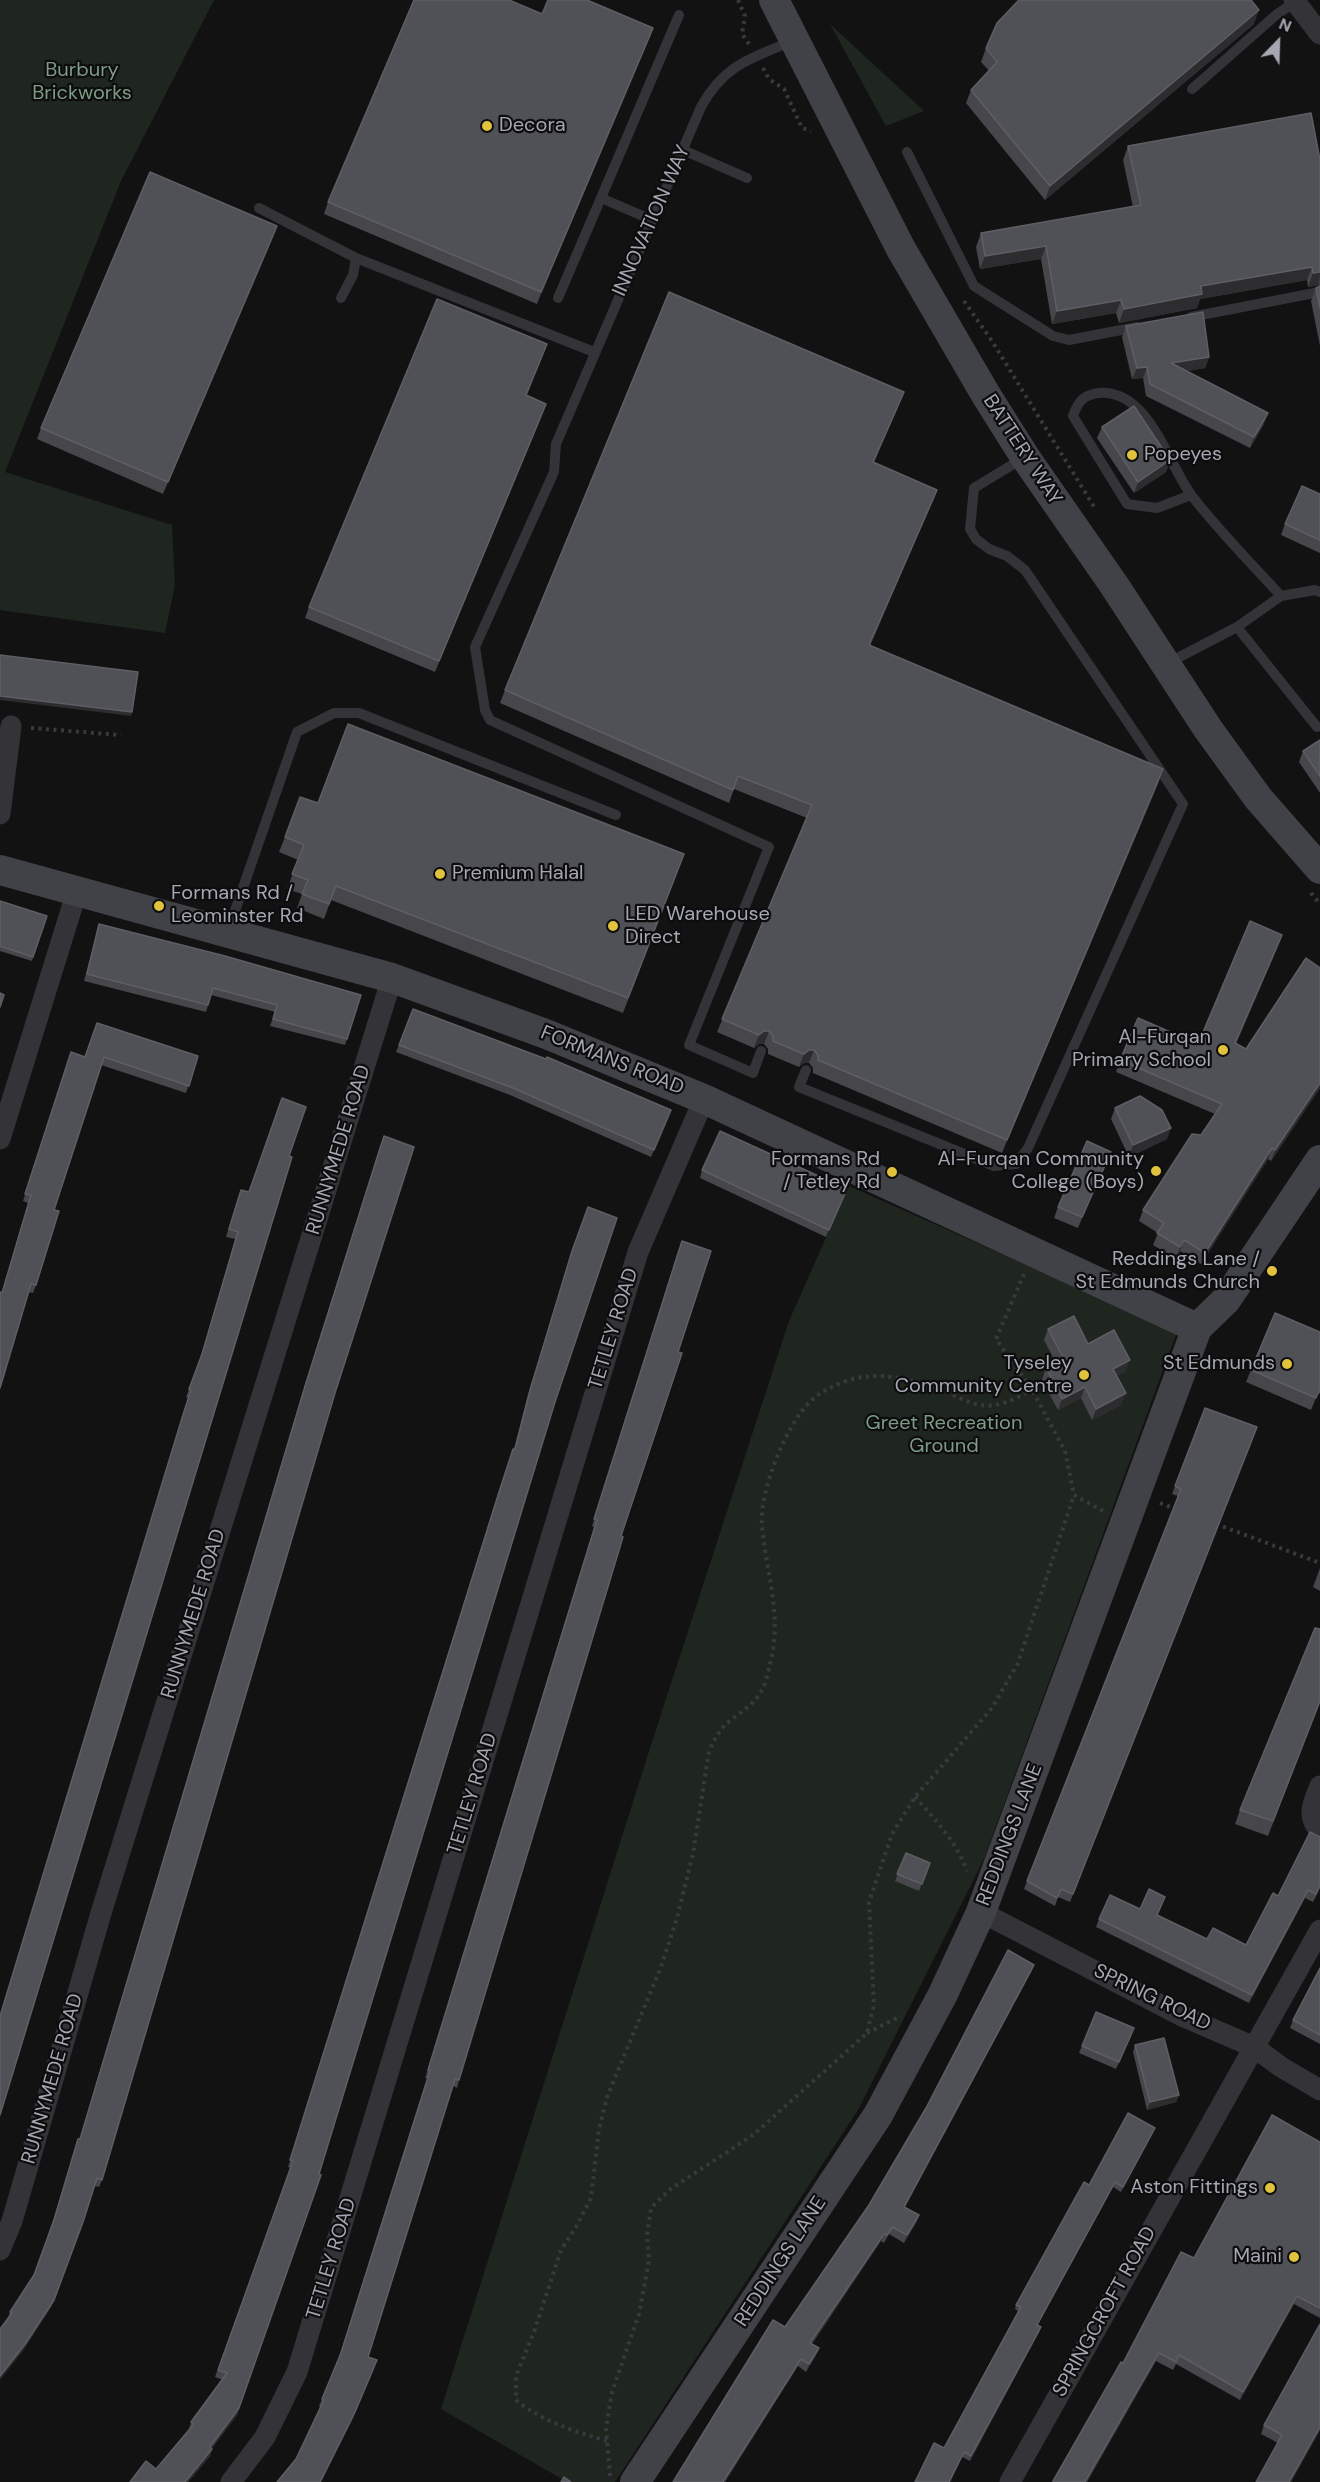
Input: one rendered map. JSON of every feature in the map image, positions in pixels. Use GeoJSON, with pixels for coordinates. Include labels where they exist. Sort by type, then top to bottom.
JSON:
{"type":"FeatureCollection","features":[{"type":"Feature","properties":{"kind":"street","name":"BATTERY WAY"},"geometry":{"type":"LineString","coordinates":[[774,0],[902,249],[986,395],[1025,457],[1258,798],[1320,869]]}},
{"type":"Feature","properties":{"kind":"street"},"geometry":{"type":"LineString","coordinates":[[1295,1],[1320,34]]}},
{"type":"Feature","properties":{"kind":"street"},"geometry":{"type":"LineString","coordinates":[[0,814],[11,726]]}},
{"type":"Feature","properties":{"kind":"street","name":"FORMANS ROAD"},"geometry":{"type":"LineString","coordinates":[[0,870],[392,978],[546,1034],[704,1099],[1197,1328]]}},
{"type":"Feature","properties":{"kind":"street"},"geometry":{"type":"LineString","coordinates":[[0,1139],[76,891]]}},
{"type":"Feature","properties":{"kind":"street","name":"RUNNYMEDE ROAD"},"geometry":{"type":"LineString","coordinates":[[0,2250],[12,2221],[105,1902],[392,978]]}},
{"type":"Feature","properties":{"kind":"street","name":"TETLEY ROAD"},"geometry":{"type":"LineString","coordinates":[[231,2482],[265,2437],[297,2372],[638,1252],[704,1099]]}},
{"type":"Feature","properties":{"kind":"street","name":"REDDINGS LANE"},"geometry":{"type":"LineString","coordinates":[[635,2482],[878,2115],[943,1994],[981,1912],[1197,1328],[1226,1300],[1320,1160]]}},
{"type":"Feature","properties":{"kind":"street"},"geometry":{"type":"LineString","coordinates":[[1320,1786],[1311,1808],[1312,1818],[1320,1831]]}},
{"type":"Feature","properties":{"kind":"street","name":"SPRING ROAD"},"geometry":{"type":"LineString","coordinates":[[981,1912],[1180,2015],[1254,2047],[1281,2067],[1320,2090]]}},
{"type":"Feature","properties":{"kind":"street","name":"SPRINGCROFT ROAD"},"geometry":{"type":"LineString","coordinates":[[1010,2482],[1320,1930]]}},
{"type":"Feature","properties":{"kind":"lane"},"geometry":{"type":"LineString","coordinates":[[1192,89],[1295,1]]}},
{"type":"Feature","properties":{"kind":"lane"},"geometry":{"type":"LineString","coordinates":[[558,298],[679,15]]}},
{"type":"Feature","properties":{"kind":"lane","name":"INNOVATION WAY"},"geometry":{"type":"LineString","coordinates":[[761,1051],[753,1073],[689,1045],[769,847],[490,720],[484,710],[475,647],[554,472],[556,444],[594,352],[682,150],[712,88],[726,74],[757,56],[794,41]]}},
{"type":"Feature","properties":{"kind":"lane"},"geometry":{"type":"LineString","coordinates":[[682,150],[747,178]]}},
{"type":"Feature","properties":{"kind":"lane"},"geometry":{"type":"LineString","coordinates":[[907,152],[974,286],[1053,336],[1069,340],[1149,325]]}},
{"type":"Feature","properties":{"kind":"lane"},"geometry":{"type":"LineString","coordinates":[[601,198],[652,220]]}},
{"type":"Feature","properties":{"kind":"lane"},"geometry":{"type":"LineString","coordinates":[[259,208],[356,258],[594,352]]}},
{"type":"Feature","properties":{"kind":"lane"},"geometry":{"type":"LineString","coordinates":[[342,298],[353,276],[356,258]]}},
{"type":"Feature","properties":{"kind":"lane"},"geometry":{"type":"LineString","coordinates":[[1183,318],[1320,292]]}},
{"type":"Feature","properties":{"kind":"lane"},"geometry":{"type":"LineString","coordinates":[[1191,495],[1157,508],[1127,504],[1073,416],[1078,402],[1087,395],[1100,393],[1116,395],[1142,412],[1191,495],[1281,596]]}},
{"type":"Feature","properties":{"kind":"lane"},"geometry":{"type":"LineString","coordinates":[[806,1070],[799,1087],[994,1166],[1016,1164],[1029,1148],[1183,804],[1025,570],[1007,556],[989,549],[976,539],[970,529],[974,488],[1025,457]]}},
{"type":"Feature","properties":{"kind":"lane"},"geometry":{"type":"LineString","coordinates":[[1165,664],[1237,627],[1281,596],[1315,590],[1320,592]]}},
{"type":"Feature","properties":{"kind":"lane"},"geometry":{"type":"LineString","coordinates":[[1237,627],[1317,727]]}},
{"type":"Feature","properties":{"kind":"lane"},"geometry":{"type":"LineString","coordinates":[[227,934],[231,916],[297,732],[334,713],[359,713],[616,815]]}},
{"type":"Feature","properties":{"kind":"path"},"geometry":{"type":"LineString","coordinates":[[11,726],[121,735]]}},
{"type":"Feature","properties":{"kind":"path"},"geometry":{"type":"LineString","coordinates":[[612,2482],[609,2474],[606,2428],[612,2392],[639,2314],[646,2276],[651,2208],[669,2190],[753,2135],[867,2033],[874,2005],[869,1902],[892,1834],[915,1797],[992,1708],[1018,1663],[1074,1495],[1065,1451],[1032,1390],[996,1339],[1026,1270]]}},
{"type":"Feature","properties":{"kind":"path"},"geometry":{"type":"LineString","coordinates":[[607,2441],[566,2429],[529,2410],[516,2400],[516,2376],[534,2332],[561,2250],[591,2198],[599,2129],[607,2097],[661,1967],[677,1918],[693,1854],[709,1750],[725,1726],[762,1692],[771,1662],[776,1628],[771,1577],[762,1524],[765,1497],[775,1465],[795,1421],[810,1401],[827,1389],[847,1381],[874,1375],[904,1378],[981,1405],[997,1405],[1016,1399],[1032,1390]]}},
{"type":"Feature","properties":{"kind":"path"},"geometry":{"type":"LineString","coordinates":[[1137,1494],[1181,1511]]}},
{"type":"Feature","properties":{"kind":"path"},"geometry":{"type":"LineString","coordinates":[[1074,1495],[1126,1523]]}},
{"type":"Feature","properties":{"kind":"path"},"geometry":{"type":"LineString","coordinates":[[1215,1524],[1320,1563]]}},
{"type":"Feature","properties":{"kind":"path"},"geometry":{"type":"LineString","coordinates":[[915,1797],[939,1823],[968,1872]]}},
{"type":"Feature","properties":{"kind":"green space","name":"Burbury Brickworks"},"geometry":{"type":"Polygon","coordinates":[[[0,0],[214,0],[121,181],[5,472],[172,525],[175,585],[165,633],[0,610],[0,0]]]}},
{"type":"Feature","properties":{"kind":"green space"},"geometry":{"type":"Polygon","coordinates":[[[830,24],[924,111],[886,126],[830,24]]]}},
{"type":"Feature","properties":{"kind":"green space","name":"Greet Recreation Ground"},"geometry":{"type":"Polygon","coordinates":[[[849,1186],[1177,1332],[984,1859],[858,2110],[615,2482],[567,2482],[441,2409],[651,1745],[789,1321],[849,1186]]]}},
{"type":"Feature","properties":{"kind":"building","name":"Decora"},"geometry":{"type":"Polygon","coordinates":[[[414,0],[509,0],[542,14],[548,0],[587,0],[653,28],[541,292],[328,202],[414,0]]]}},
{"type":"Feature","properties":{"kind":"building"},"geometry":{"type":"Polygon","coordinates":[[[1019,0],[1251,0],[1259,10],[1050,186],[971,90],[997,62],[986,48],[997,23],[1019,0]]]}},
{"type":"Feature","properties":{"kind":"building"},"geometry":{"type":"Polygon","coordinates":[[[1311,113],[1320,160],[1320,272],[1313,273],[1312,267],[1201,286],[1202,294],[1124,309],[1121,300],[1057,311],[1046,246],[985,256],[981,233],[1141,205],[1128,146],[1311,113]]]}},
{"type":"Feature","properties":{"kind":"building"},"geometry":{"type":"Polygon","coordinates":[[[150,172],[277,226],[168,482],[41,428],[150,172]]]}},
{"type":"Feature","properties":{"kind":"building"},"geometry":{"type":"Polygon","coordinates":[[[1320,286],[1320,308],[1316,288],[1320,286]]]}},
{"type":"Feature","properties":{"kind":"building"},"geometry":{"type":"Polygon","coordinates":[[[669,292],[904,392],[873,462],[937,490],[869,645],[1163,769],[1007,1140],[818,1060],[818,1055],[814,1050],[809,1050],[804,1054],[773,1041],[773,1036],[769,1031],[764,1031],[759,1035],[722,1019],[812,805],[738,776],[733,790],[505,690],[669,292]]]}},
{"type":"Feature","properties":{"kind":"building"},"geometry":{"type":"Polygon","coordinates":[[[437,299],[547,344],[526,395],[546,404],[439,661],[309,607],[437,299]]]}},
{"type":"Feature","properties":{"kind":"building"},"geometry":{"type":"Polygon","coordinates":[[[1203,312],[1209,357],[1171,363],[1268,413],[1254,437],[1150,384],[1147,367],[1137,368],[1126,326],[1203,312]]]}},
{"type":"Feature","properties":{"kind":"building","name":"Popeyes"},"geometry":{"type":"Polygon","coordinates":[[[1134,406],[1170,460],[1138,482],[1102,427],[1134,406]]]}},
{"type":"Feature","properties":{"kind":"building"},"geometry":{"type":"Polygon","coordinates":[[[1302,486],[1320,494],[1320,540],[1285,524],[1302,486]]]}},
{"type":"Feature","properties":{"kind":"building"},"geometry":{"type":"Polygon","coordinates":[[[0,655],[138,672],[132,712],[0,696],[0,655]]]}},
{"type":"Feature","properties":{"kind":"building","name":"Premium Halal"},"geometry":{"type":"Polygon","coordinates":[[[348,724],[684,854],[628,998],[336,886],[329,904],[302,894],[308,880],[292,874],[304,845],[285,837],[300,797],[318,803],[348,724]]]}},
{"type":"Feature","properties":{"kind":"building"},"geometry":{"type":"Polygon","coordinates":[[[1320,740],[1320,776],[1303,751],[1320,740]]]}},
{"type":"Feature","properties":{"kind":"building"},"geometry":{"type":"Polygon","coordinates":[[[0,901],[47,916],[33,957],[0,946],[0,901]]]}},
{"type":"Feature","properties":{"kind":"building","name":"Al-Furqan Primary School"},"geometry":{"type":"Polygon","coordinates":[[[1250,921],[1282,935],[1235,1043],[1246,1049],[1306,958],[1320,968],[1320,1083],[1275,1150],[1272,1148],[1205,1253],[1184,1240],[1180,1247],[1157,1233],[1164,1223],[1143,1210],[1192,1134],[1201,1135],[1222,1104],[1120,1060],[1138,1018],[1198,1044],[1250,921]]]}},
{"type":"Feature","properties":{"kind":"building"},"geometry":{"type":"Polygon","coordinates":[[[99,924],[225,956],[361,995],[347,1039],[273,1019],[277,1005],[213,988],[208,1005],[87,974],[99,924]]]}},
{"type":"Feature","properties":{"kind":"building"},"geometry":{"type":"Polygon","coordinates":[[[0,993],[4,995],[0,1007],[0,993]]]}},
{"type":"Feature","properties":{"kind":"building"},"geometry":{"type":"Polygon","coordinates":[[[413,1009],[546,1059],[547,1057],[671,1110],[654,1150],[513,1088],[399,1045],[413,1009]]]}},
{"type":"Feature","properties":{"kind":"building"},"geometry":{"type":"Polygon","coordinates":[[[97,1023],[198,1056],[189,1086],[104,1057],[54,1210],[59,1211],[36,1285],[31,1284],[0,1388],[0,1292],[2,1293],[31,1195],[25,1194],[71,1052],[85,1057],[97,1023]]]}},
{"type":"Feature","properties":{"kind":"building"},"geometry":{"type":"Polygon","coordinates":[[[1140,1096],[1162,1110],[1171,1128],[1133,1145],[1115,1108],[1140,1096]]]}},
{"type":"Feature","properties":{"kind":"building"},"geometry":{"type":"Polygon","coordinates":[[[282,1098],[306,1107],[289,1156],[292,1157],[0,2115],[0,2016],[238,1232],[229,1229],[241,1190],[249,1192],[282,1098]]]}},
{"type":"Feature","properties":{"kind":"building"},"geometry":{"type":"Polygon","coordinates":[[[720,1131],[847,1189],[829,1230],[702,1170],[720,1131]]]}},
{"type":"Feature","properties":{"kind":"building"},"geometry":{"type":"Polygon","coordinates":[[[384,1136],[414,1147],[335,1393],[102,2180],[97,2178],[54,2300],[25,2344],[0,2376],[0,2329],[34,2275],[54,2220],[306,1383],[384,1136]]]}},
{"type":"Feature","properties":{"kind":"building"},"geometry":{"type":"Polygon","coordinates":[[[1087,1141],[1111,1152],[1082,1217],[1058,1207],[1087,1141]]]}},
{"type":"Feature","properties":{"kind":"building"},"geometry":{"type":"Polygon","coordinates":[[[588,1207],[617,1218],[555,1402],[319,2174],[321,2175],[239,2408],[210,2447],[212,2449],[185,2482],[130,2482],[146,2461],[156,2469],[194,2424],[191,2422],[227,2373],[218,2370],[293,2161],[290,2160],[501,1486],[513,1449],[515,1449],[572,1251],[588,1207]]]}},
{"type":"Feature","properties":{"kind":"building"},"geometry":{"type":"Polygon","coordinates":[[[682,1241],[711,1251],[678,1352],[682,1353],[621,1536],[623,1537],[459,2080],[455,2079],[368,2357],[377,2360],[355,2412],[320,2482],[277,2482],[296,2459],[324,2400],[322,2399],[341,2353],[430,2071],[428,2070],[597,1520],[594,1519],[682,1241]]]}},
{"type":"Feature","properties":{"kind":"building","name":"St Edmunds"},"geometry":{"type":"Polygon","coordinates":[[[1275,1313],[1320,1332],[1320,1388],[1316,1398],[1251,1370],[1275,1313]]]}},
{"type":"Feature","properties":{"kind":"building","name":"Tyseley Community Centre"},"geometry":{"type":"Polygon","coordinates":[[[1074,1316],[1088,1344],[1114,1330],[1130,1360],[1113,1369],[1126,1393],[1096,1409],[1085,1387],[1062,1399],[1046,1368],[1064,1359],[1048,1329],[1074,1316]]]}},
{"type":"Feature","properties":{"kind":"building"},"geometry":{"type":"Polygon","coordinates":[[[1205,1408],[1257,1427],[1073,1894],[1061,1889],[1057,1898],[1027,1881],[1181,1489],[1175,1486],[1205,1408]]]}},
{"type":"Feature","properties":{"kind":"building"},"geometry":{"type":"Polygon","coordinates":[[[1315,1628],[1320,1629],[1320,1701],[1273,1821],[1240,1810],[1315,1628]]]}},
{"type":"Feature","properties":{"kind":"building"},"geometry":{"type":"Polygon","coordinates":[[[1310,1832],[1320,1837],[1320,1885],[1316,1894],[1308,1890],[1252,1995],[1099,1919],[1110,1895],[1140,1909],[1149,1889],[1165,1897],[1157,1915],[1207,1939],[1213,1928],[1246,1945],[1273,1893],[1278,1896],[1310,1832]]]}},
{"type":"Feature","properties":{"kind":"building"},"geometry":{"type":"Polygon","coordinates":[[[906,1853],[930,1863],[922,1884],[897,1874],[906,1853]]]}},
{"type":"Feature","properties":{"kind":"building"},"geometry":{"type":"Polygon","coordinates":[[[1008,1950],[1034,1965],[904,2207],[919,2215],[907,2235],[892,2227],[887,2235],[884,2234],[810,2343],[819,2348],[809,2364],[801,2359],[723,2482],[673,2482],[773,2320],[785,2327],[869,2205],[926,2108],[1008,1950]]]}},
{"type":"Feature","properties":{"kind":"building"},"geometry":{"type":"Polygon","coordinates":[[[1320,1968],[1320,2035],[1293,2020],[1320,1968]]]}},
{"type":"Feature","properties":{"kind":"building"},"geometry":{"type":"Polygon","coordinates":[[[1096,2012],[1134,2028],[1119,2062],[1082,2046],[1096,2012]]]}},
{"type":"Feature","properties":{"kind":"building"},"geometry":{"type":"Polygon","coordinates":[[[1164,2038],[1179,2095],[1150,2102],[1135,2045],[1164,2038]]]}},
{"type":"Feature","properties":{"kind":"building"},"geometry":{"type":"Polygon","coordinates":[[[1128,2113],[1155,2128],[1123,2187],[1115,2182],[1037,2325],[1041,2327],[971,2456],[964,2452],[949,2482],[915,2482],[934,2443],[944,2448],[1021,2307],[1016,2305],[1084,2182],[1089,2185],[1128,2113]]]}},
{"type":"Feature","properties":{"kind":"building"},"geometry":{"type":"Polygon","coordinates":[[[1272,2115],[1320,2142],[1320,2308],[1297,2296],[1243,2392],[1179,2355],[1176,2362],[1159,2353],[1085,2482],[1054,2482],[1121,2362],[1123,2363],[1181,2252],[1194,2258],[1272,2115]]]}},
{"type":"Feature","properties":{"kind":"building"},"geometry":{"type":"Polygon","coordinates":[[[1320,2324],[1320,2427],[1289,2482],[1256,2482],[1282,2435],[1264,2425],[1320,2324]]]}},
{"type":"Feature","properties":{"kind":"building"},"geometry":{"type":"Polygon","coordinates":[[[564,2477],[571,2482],[561,2482],[564,2477]]]}},
{"type":"Feature","properties":{"kind":"place","name":"Decora"},"geometry":{"type":"Point","coordinates":[487,126]}},
{"type":"Feature","properties":{"kind":"place","name":"Popeyes"},"geometry":{"type":"Point","coordinates":[1132,455]}},
{"type":"Feature","properties":{"kind":"place","name":"Premium Halal"},"geometry":{"type":"Point","coordinates":[440,874]}},
{"type":"Feature","properties":{"kind":"place","name":"Formans Rd / Leominster Rd"},"geometry":{"type":"Point","coordinates":[159,906]}},
{"type":"Feature","properties":{"kind":"place","name":"LED Warehouse Direct"},"geometry":{"type":"Point","coordinates":[613,926]}},
{"type":"Feature","properties":{"kind":"place","name":"Al-Furqan Primary School"},"geometry":{"type":"Point","coordinates":[1223,1050]}},
{"type":"Feature","properties":{"kind":"place","name":"Al-Furqan Community College (Boys)"},"geometry":{"type":"Point","coordinates":[1156,1171]}},
{"type":"Feature","properties":{"kind":"place","name":"Formans Rd / Tetley Rd"},"geometry":{"type":"Point","coordinates":[892,1172]}},
{"type":"Feature","properties":{"kind":"place","name":"Reddings Lane / St Edmunds Church"},"geometry":{"type":"Point","coordinates":[1272,1271]}},
{"type":"Feature","properties":{"kind":"place","name":"St Edmunds"},"geometry":{"type":"Point","coordinates":[1287,1364]}},
{"type":"Feature","properties":{"kind":"place","name":"Tyseley Community Centre"},"geometry":{"type":"Point","coordinates":[1084,1375]}},
{"type":"Feature","properties":{"kind":"place","name":"Aston Fittings"},"geometry":{"type":"Point","coordinates":[1270,2188]}},
{"type":"Feature","properties":{"kind":"place","name":"Maini"},"geometry":{"type":"Point","coordinates":[1294,2257]}}]}
